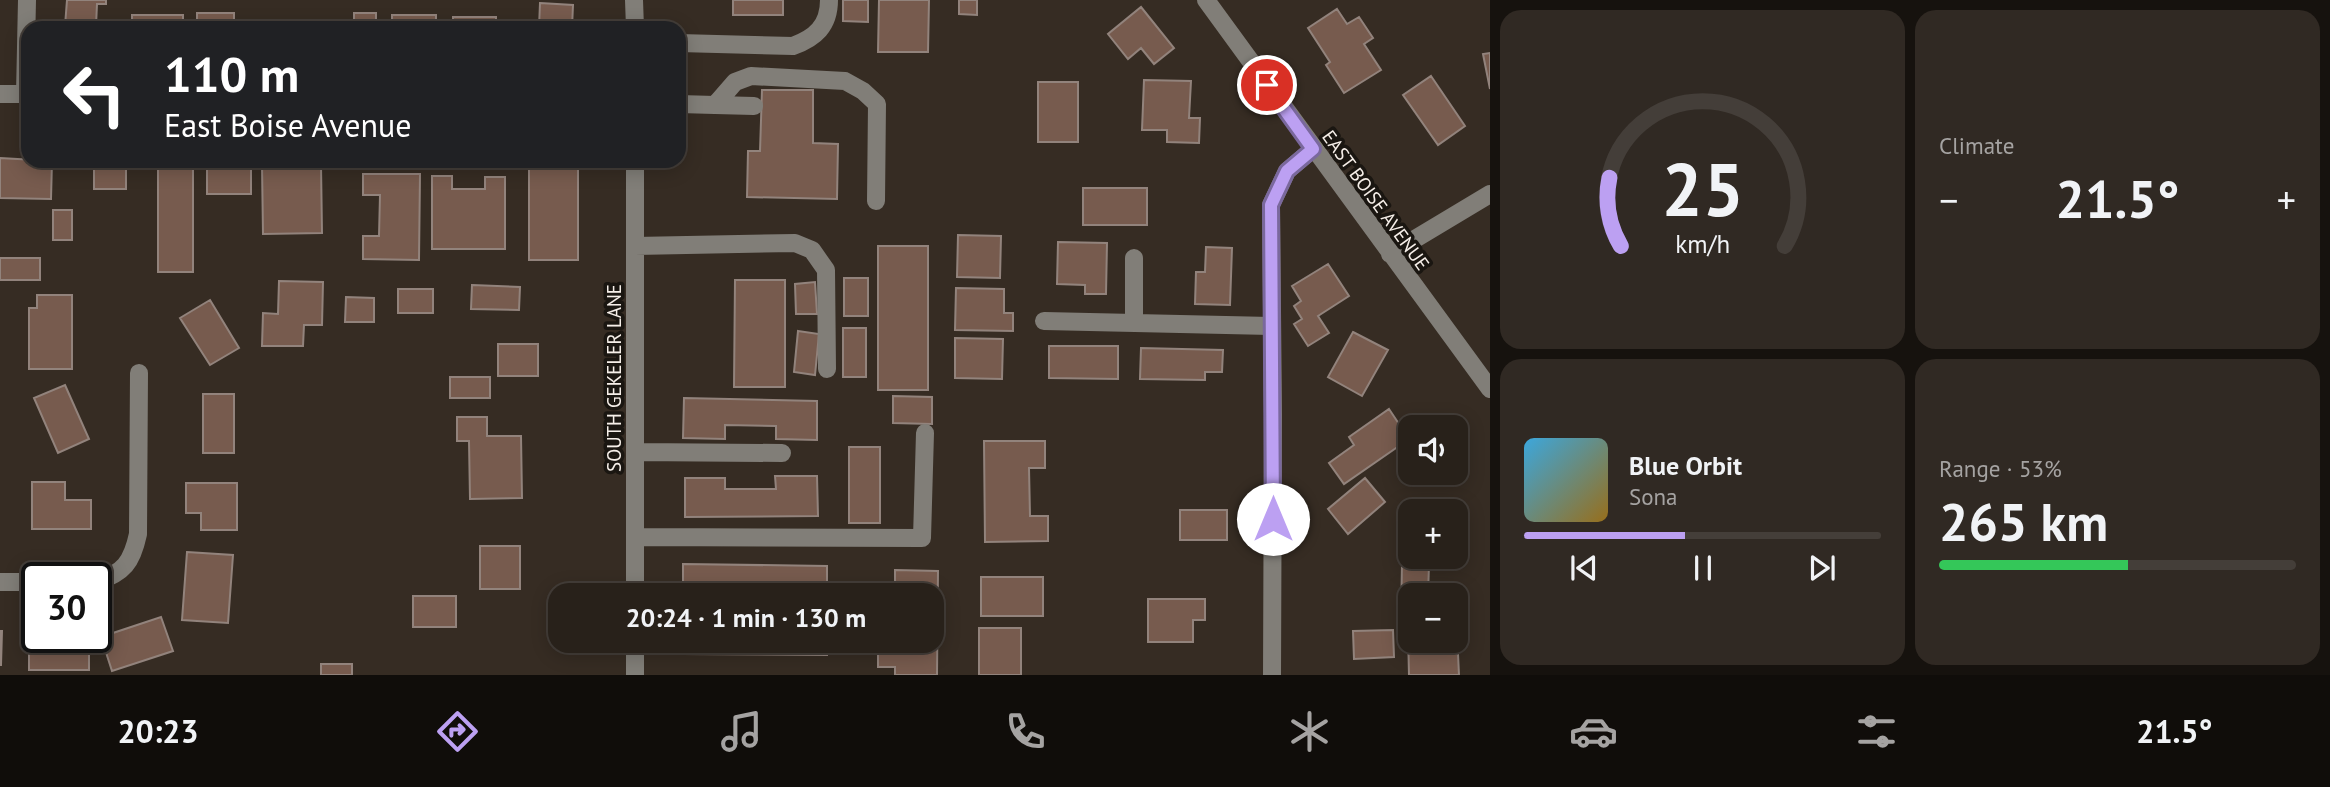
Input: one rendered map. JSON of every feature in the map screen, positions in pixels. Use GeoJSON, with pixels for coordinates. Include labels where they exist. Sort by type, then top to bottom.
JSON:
{"type":"FeatureCollection","features":[{"type":"Feature","properties":{"kind":"street"},"geometry":{"type":"LineString","coordinates":[[27,0],[27,21]]}},
{"type":"Feature","properties":{"kind":"street"},"geometry":{"type":"LineString","coordinates":[[635,0],[635,21]]}},
{"type":"Feature","properties":{"kind":"street"},"geometry":{"type":"LineString","coordinates":[[686,43],[793,46],[810,40],[822,27],[829,12],[829,0]]}},
{"type":"Feature","properties":{"kind":"street","name":"EAST BOISE AVENUE"},"geometry":{"type":"LineString","coordinates":[[1206,0],[1490,389]]}},
{"type":"Feature","properties":{"kind":"street"},"geometry":{"type":"LineString","coordinates":[[715,105],[735,82],[751,76],[845,81],[863,91],[877,104],[876,201]]}},
{"type":"Feature","properties":{"kind":"street"},"geometry":{"type":"LineString","coordinates":[[0,94],[21,94]]}},
{"type":"Feature","properties":{"kind":"street"},"geometry":{"type":"LineString","coordinates":[[686,104],[754,106]]}},
{"type":"Feature","properties":{"kind":"street"},"geometry":{"type":"LineString","coordinates":[[1272,675],[1271,205],[1287,171],[1313,149]]}},
{"type":"Feature","properties":{"kind":"street","name":"SOUTH GEKELER LANE"},"geometry":{"type":"LineString","coordinates":[[635,168],[635,583]]}},
{"type":"Feature","properties":{"kind":"street"},"geometry":{"type":"LineString","coordinates":[[1390,254],[1490,194]]}},
{"type":"Feature","properties":{"kind":"street"},"geometry":{"type":"LineString","coordinates":[[635,246],[795,243],[812,250],[826,270],[827,369]]}},
{"type":"Feature","properties":{"kind":"street"},"geometry":{"type":"LineString","coordinates":[[1134,258],[1134,323]]}},
{"type":"Feature","properties":{"kind":"street"},"geometry":{"type":"LineString","coordinates":[[1044,321],[1271,326]]}},
{"type":"Feature","properties":{"kind":"street"},"geometry":{"type":"LineString","coordinates":[[112,576],[125,566],[134,553],[138,534],[139,373]]}},
{"type":"Feature","properties":{"kind":"street"},"geometry":{"type":"LineString","coordinates":[[635,537],[922,538],[925,433]]}},
{"type":"Feature","properties":{"kind":"street"},"geometry":{"type":"LineString","coordinates":[[635,452],[782,453]]}},
{"type":"Feature","properties":{"kind":"street"},"geometry":{"type":"LineString","coordinates":[[0,582],[21,582]]}},
{"type":"Feature","properties":{"kind":"street"},"geometry":{"type":"LineString","coordinates":[[635,653],[635,675]]}},
{"type":"Feature","properties":{"kind":"building"},"geometry":{"type":"Polygon","coordinates":[[[67,0],[106,0],[106,4],[97,4],[96,21],[65,21],[67,0]]]}},
{"type":"Feature","properties":{"kind":"building"},"geometry":{"type":"Polygon","coordinates":[[[733,0],[783,0],[783,15],[733,15],[733,0]]]}},
{"type":"Feature","properties":{"kind":"building"},"geometry":{"type":"Polygon","coordinates":[[[843,0],[868,0],[868,22],[843,21],[843,0]]]}},
{"type":"Feature","properties":{"kind":"building"},"geometry":{"type":"Polygon","coordinates":[[[879,0],[929,0],[928,52],[878,52],[879,0]]]}},
{"type":"Feature","properties":{"kind":"building"},"geometry":{"type":"Polygon","coordinates":[[[959,0],[977,0],[977,15],[959,14],[959,0]]]}},
{"type":"Feature","properties":{"kind":"building"},"geometry":{"type":"Polygon","coordinates":[[[540,3],[573,5],[572,21],[539,21],[540,3]]]}},
{"type":"Feature","properties":{"kind":"building"},"geometry":{"type":"Polygon","coordinates":[[[1141,7],[1174,48],[1154,64],[1141,48],[1128,59],[1108,34],[1141,7]]]}},
{"type":"Feature","properties":{"kind":"building"},"geometry":{"type":"Polygon","coordinates":[[[1337,9],[1347,24],[1359,17],[1373,38],[1364,44],[1381,70],[1344,93],[1326,65],[1330,62],[1308,28],[1337,9]]]}},
{"type":"Feature","properties":{"kind":"building"},"geometry":{"type":"Polygon","coordinates":[[[197,13],[234,13],[234,21],[197,21],[197,13]]]}},
{"type":"Feature","properties":{"kind":"building"},"geometry":{"type":"Polygon","coordinates":[[[354,13],[376,13],[376,21],[354,21],[354,13]]]}},
{"type":"Feature","properties":{"kind":"building"},"geometry":{"type":"Polygon","coordinates":[[[132,15],[183,15],[183,21],[132,21],[132,15]]]}},
{"type":"Feature","properties":{"kind":"building"},"geometry":{"type":"Polygon","coordinates":[[[392,15],[436,15],[436,21],[392,21],[392,15]]]}},
{"type":"Feature","properties":{"kind":"building"},"geometry":{"type":"Polygon","coordinates":[[[453,17],[496,17],[496,21],[453,21],[453,17]]]}},
{"type":"Feature","properties":{"kind":"building"},"geometry":{"type":"Polygon","coordinates":[[[1490,53],[1490,89],[1483,54],[1490,53]]]}},
{"type":"Feature","properties":{"kind":"building"},"geometry":{"type":"Polygon","coordinates":[[[1431,76],[1465,126],[1438,145],[1403,95],[1431,76]]]}},
{"type":"Feature","properties":{"kind":"building"},"geometry":{"type":"Polygon","coordinates":[[[1144,80],[1191,81],[1189,118],[1200,118],[1199,143],[1167,142],[1167,130],[1142,130],[1144,80]]]}},
{"type":"Feature","properties":{"kind":"building"},"geometry":{"type":"Polygon","coordinates":[[[1038,82],[1078,82],[1078,142],[1038,142],[1038,82]]]}},
{"type":"Feature","properties":{"kind":"building"},"geometry":{"type":"Polygon","coordinates":[[[762,90],[813,90],[813,143],[838,144],[837,199],[747,197],[748,151],[760,151],[762,90]]]}},
{"type":"Feature","properties":{"kind":"building"},"geometry":{"type":"Polygon","coordinates":[[[0,158],[21,159],[21,168],[52,168],[51,199],[0,198],[0,158]]]}},
{"type":"Feature","properties":{"kind":"building"},"geometry":{"type":"Polygon","coordinates":[[[94,168],[126,168],[126,189],[94,189],[94,168]]]}},
{"type":"Feature","properties":{"kind":"building"},"geometry":{"type":"Polygon","coordinates":[[[158,168],[193,168],[193,272],[158,272],[158,168]]]}},
{"type":"Feature","properties":{"kind":"building"},"geometry":{"type":"Polygon","coordinates":[[[207,168],[251,168],[251,194],[207,194],[207,168]]]}},
{"type":"Feature","properties":{"kind":"building"},"geometry":{"type":"Polygon","coordinates":[[[262,168],[321,168],[322,233],[263,234],[262,168]]]}},
{"type":"Feature","properties":{"kind":"building"},"geometry":{"type":"Polygon","coordinates":[[[529,168],[578,168],[578,260],[529,260],[529,168]]]}},
{"type":"Feature","properties":{"kind":"building"},"geometry":{"type":"Polygon","coordinates":[[[363,174],[420,174],[419,260],[363,259],[363,236],[379,236],[380,195],[363,195],[363,174]]]}},
{"type":"Feature","properties":{"kind":"building"},"geometry":{"type":"Polygon","coordinates":[[[432,176],[452,176],[452,189],[485,189],[485,177],[505,177],[505,249],[432,249],[432,176]]]}},
{"type":"Feature","properties":{"kind":"building"},"geometry":{"type":"Polygon","coordinates":[[[1083,188],[1147,188],[1147,225],[1083,225],[1083,188]]]}},
{"type":"Feature","properties":{"kind":"building"},"geometry":{"type":"Polygon","coordinates":[[[53,210],[72,210],[72,240],[53,240],[53,210]]]}},
{"type":"Feature","properties":{"kind":"building"},"geometry":{"type":"Polygon","coordinates":[[[958,235],[1001,236],[1000,278],[957,277],[958,235]]]}},
{"type":"Feature","properties":{"kind":"building"},"geometry":{"type":"Polygon","coordinates":[[[1058,242],[1107,243],[1106,294],[1085,294],[1085,285],[1057,284],[1058,242]]]}},
{"type":"Feature","properties":{"kind":"building"},"geometry":{"type":"Polygon","coordinates":[[[878,246],[928,246],[928,390],[878,390],[878,246]]]}},
{"type":"Feature","properties":{"kind":"building"},"geometry":{"type":"Polygon","coordinates":[[[1206,247],[1232,248],[1230,305],[1195,304],[1196,272],[1205,272],[1206,247]]]}},
{"type":"Feature","properties":{"kind":"building"},"geometry":{"type":"Polygon","coordinates":[[[0,258],[40,258],[40,280],[0,280],[0,258]]]}},
{"type":"Feature","properties":{"kind":"building"},"geometry":{"type":"Polygon","coordinates":[[[1328,264],[1349,296],[1318,316],[1329,333],[1308,346],[1294,324],[1302,319],[1294,306],[1301,301],[1292,286],[1328,264]]]}},
{"type":"Feature","properties":{"kind":"building"},"geometry":{"type":"Polygon","coordinates":[[[844,278],[868,278],[868,316],[844,316],[844,278]]]}},
{"type":"Feature","properties":{"kind":"building"},"geometry":{"type":"Polygon","coordinates":[[[735,280],[785,280],[785,387],[734,387],[735,280]]]}},
{"type":"Feature","properties":{"kind":"building"},"geometry":{"type":"Polygon","coordinates":[[[279,281],[323,282],[322,325],[304,325],[303,346],[262,346],[263,313],[278,314],[279,281]]]}},
{"type":"Feature","properties":{"kind":"building"},"geometry":{"type":"Polygon","coordinates":[[[815,282],[817,314],[796,314],[795,284],[815,282]]]}},
{"type":"Feature","properties":{"kind":"building"},"geometry":{"type":"Polygon","coordinates":[[[472,285],[520,287],[519,310],[471,309],[472,285]]]}},
{"type":"Feature","properties":{"kind":"building"},"geometry":{"type":"Polygon","coordinates":[[[956,288],[1004,289],[1004,313],[1013,313],[1013,331],[955,330],[956,288]]]}},
{"type":"Feature","properties":{"kind":"building"},"geometry":{"type":"Polygon","coordinates":[[[398,289],[433,289],[433,313],[398,313],[398,289]]]}},
{"type":"Feature","properties":{"kind":"building"},"geometry":{"type":"Polygon","coordinates":[[[37,295],[72,295],[72,369],[29,369],[29,308],[37,308],[37,295]]]}},
{"type":"Feature","properties":{"kind":"building"},"geometry":{"type":"Polygon","coordinates":[[[346,297],[374,298],[374,322],[345,322],[346,297]]]}},
{"type":"Feature","properties":{"kind":"building"},"geometry":{"type":"Polygon","coordinates":[[[210,300],[239,348],[210,365],[180,318],[210,300]]]}},
{"type":"Feature","properties":{"kind":"building"},"geometry":{"type":"Polygon","coordinates":[[[843,328],[866,328],[866,377],[843,377],[843,328]]]}},
{"type":"Feature","properties":{"kind":"building"},"geometry":{"type":"Polygon","coordinates":[[[798,331],[819,334],[815,375],[794,372],[798,331]]]}},
{"type":"Feature","properties":{"kind":"building"},"geometry":{"type":"Polygon","coordinates":[[[1353,332],[1388,350],[1362,396],[1328,377],[1353,332]]]}},
{"type":"Feature","properties":{"kind":"building"},"geometry":{"type":"Polygon","coordinates":[[[955,338],[1003,339],[1002,379],[955,378],[955,338]]]}},
{"type":"Feature","properties":{"kind":"building"},"geometry":{"type":"Polygon","coordinates":[[[498,344],[538,344],[538,376],[498,376],[498,344]]]}},
{"type":"Feature","properties":{"kind":"building"},"geometry":{"type":"Polygon","coordinates":[[[1049,346],[1118,346],[1118,379],[1049,378],[1049,346]]]}},
{"type":"Feature","properties":{"kind":"building"},"geometry":{"type":"Polygon","coordinates":[[[1141,348],[1223,350],[1222,372],[1205,372],[1205,380],[1140,379],[1141,348]]]}},
{"type":"Feature","properties":{"kind":"building"},"geometry":{"type":"Polygon","coordinates":[[[450,377],[490,377],[490,398],[450,398],[450,377]]]}},
{"type":"Feature","properties":{"kind":"building"},"geometry":{"type":"Polygon","coordinates":[[[65,385],[89,439],[58,453],[34,398],[65,385]]]}},
{"type":"Feature","properties":{"kind":"building"},"geometry":{"type":"Polygon","coordinates":[[[203,394],[234,394],[234,453],[203,453],[203,394]]]}},
{"type":"Feature","properties":{"kind":"building"},"geometry":{"type":"Polygon","coordinates":[[[893,396],[932,397],[932,424],[893,423],[893,396]]]}},
{"type":"Feature","properties":{"kind":"building"},"geometry":{"type":"Polygon","coordinates":[[[684,398],[817,401],[817,440],[776,439],[776,426],[725,425],[725,439],[683,438],[684,398]]]}},
{"type":"Feature","properties":{"kind":"building"},"geometry":{"type":"Polygon","coordinates":[[[1389,409],[1398,422],[1398,447],[1344,484],[1329,463],[1354,445],[1349,437],[1389,409]]]}},
{"type":"Feature","properties":{"kind":"building"},"geometry":{"type":"Polygon","coordinates":[[[457,417],[487,417],[487,436],[521,436],[522,498],[470,499],[469,441],[457,441],[457,417]]]}},
{"type":"Feature","properties":{"kind":"building"},"geometry":{"type":"Polygon","coordinates":[[[984,441],[1045,441],[1045,468],[1029,468],[1030,516],[1048,516],[1048,541],[985,542],[984,441]]]}},
{"type":"Feature","properties":{"kind":"building"},"geometry":{"type":"Polygon","coordinates":[[[849,447],[880,447],[880,523],[849,523],[849,447]]]}},
{"type":"Feature","properties":{"kind":"building"},"geometry":{"type":"Polygon","coordinates":[[[775,476],[817,476],[818,516],[685,517],[685,478],[725,478],[725,489],[776,489],[775,476]]]}},
{"type":"Feature","properties":{"kind":"building"},"geometry":{"type":"Polygon","coordinates":[[[1365,478],[1385,502],[1348,534],[1328,509],[1365,478]]]}},
{"type":"Feature","properties":{"kind":"building"},"geometry":{"type":"Polygon","coordinates":[[[32,482],[65,482],[65,500],[91,500],[91,529],[32,529],[32,482]]]}},
{"type":"Feature","properties":{"kind":"building"},"geometry":{"type":"Polygon","coordinates":[[[186,483],[237,483],[237,530],[201,530],[201,513],[186,513],[186,483]]]}},
{"type":"Feature","properties":{"kind":"building"},"geometry":{"type":"Polygon","coordinates":[[[1180,510],[1227,510],[1227,540],[1180,540],[1180,510]]]}},
{"type":"Feature","properties":{"kind":"building"},"geometry":{"type":"Polygon","coordinates":[[[480,546],[520,546],[520,589],[480,589],[480,546]]]}},
{"type":"Feature","properties":{"kind":"building"},"geometry":{"type":"Polygon","coordinates":[[[187,552],[233,555],[228,623],[182,620],[187,552]]]}},
{"type":"Feature","properties":{"kind":"building"},"geometry":{"type":"Polygon","coordinates":[[[683,564],[827,566],[827,583],[683,583],[683,564]]]}},
{"type":"Feature","properties":{"kind":"building"},"geometry":{"type":"Polygon","coordinates":[[[1402,569],[1429,569],[1428,583],[1402,583],[1402,569]]]}},
{"type":"Feature","properties":{"kind":"building"},"geometry":{"type":"Polygon","coordinates":[[[895,570],[938,571],[938,583],[895,583],[895,570]]]}},
{"type":"Feature","properties":{"kind":"building"},"geometry":{"type":"Polygon","coordinates":[[[981,577],[1043,577],[1043,616],[981,616],[981,577]]]}},
{"type":"Feature","properties":{"kind":"building"},"geometry":{"type":"Polygon","coordinates":[[[413,596],[456,596],[456,627],[413,627],[413,596]]]}},
{"type":"Feature","properties":{"kind":"building"},"geometry":{"type":"Polygon","coordinates":[[[1148,599],[1205,599],[1205,620],[1193,620],[1193,642],[1148,642],[1148,599]]]}},
{"type":"Feature","properties":{"kind":"building"},"geometry":{"type":"Polygon","coordinates":[[[161,617],[173,651],[112,671],[106,653],[112,653],[112,633],[161,617]]]}},
{"type":"Feature","properties":{"kind":"building"},"geometry":{"type":"Polygon","coordinates":[[[979,628],[1021,628],[1021,675],[979,675],[979,628]]]}},
{"type":"Feature","properties":{"kind":"building"},"geometry":{"type":"Polygon","coordinates":[[[1393,630],[1394,657],[1354,659],[1353,631],[1393,630]]]}},
{"type":"Feature","properties":{"kind":"building"},"geometry":{"type":"Polygon","coordinates":[[[2,631],[1,665],[0,665],[2,631]]]}},
{"type":"Feature","properties":{"kind":"building"},"geometry":{"type":"Polygon","coordinates":[[[29,653],[89,653],[89,670],[29,670],[29,653]]]}},
{"type":"Feature","properties":{"kind":"building"},"geometry":{"type":"Polygon","coordinates":[[[827,653],[827,655],[683,654],[827,653]]]}},
{"type":"Feature","properties":{"kind":"building"},"geometry":{"type":"Polygon","coordinates":[[[878,653],[937,653],[937,675],[895,675],[895,667],[878,667],[878,653]]]}},
{"type":"Feature","properties":{"kind":"building"},"geometry":{"type":"Polygon","coordinates":[[[1408,653],[1458,654],[1459,675],[1409,675],[1408,653]]]}},
{"type":"Feature","properties":{"kind":"building"},"geometry":{"type":"Polygon","coordinates":[[[321,664],[352,664],[352,675],[321,675],[321,664]]]}},
{"type":"Feature","properties":{"kind":"route"},"geometry":{"type":"LineString","coordinates":[[1267,85],[1313,149],[1287,171],[1271,205],[1273,519]]}}]}
